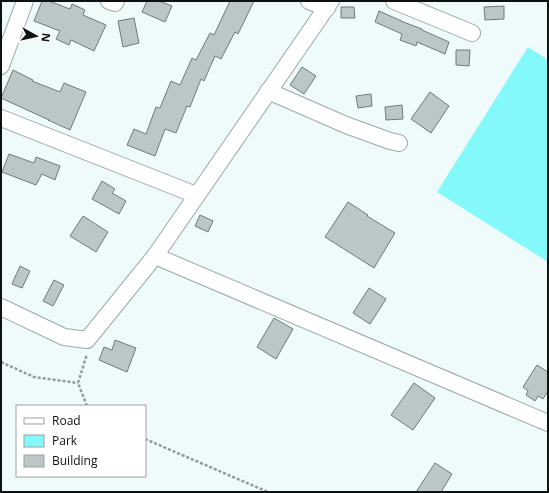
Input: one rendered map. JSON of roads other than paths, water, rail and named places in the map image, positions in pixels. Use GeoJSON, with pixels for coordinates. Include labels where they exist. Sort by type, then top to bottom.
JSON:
{"type":"FeatureCollection","features":[{"type":"Feature","properties":{"kind":"street"},"geometry":{"type":"LineString","coordinates":[[1,66],[24,1]]}},
{"type":"Feature","properties":{"kind":"street"},"geometry":{"type":"LineString","coordinates":[[109,1],[115,3],[116,1]]}},
{"type":"Feature","properties":{"kind":"street"},"geometry":{"type":"LineString","coordinates":[[1,307],[64,337],[87,340],[155,256],[329,4],[309,1]]}},
{"type":"Feature","properties":{"kind":"street"},"geometry":{"type":"LineString","coordinates":[[394,1],[472,34]]}},
{"type":"Feature","properties":{"kind":"street"},"geometry":{"type":"LineString","coordinates":[[268,91],[346,125],[400,142]]}},
{"type":"Feature","properties":{"kind":"street"},"geometry":{"type":"LineString","coordinates":[[1,118],[196,195]]}},
{"type":"Feature","properties":{"kind":"street"},"geometry":{"type":"LineString","coordinates":[[155,256],[548,423]]}}]}
